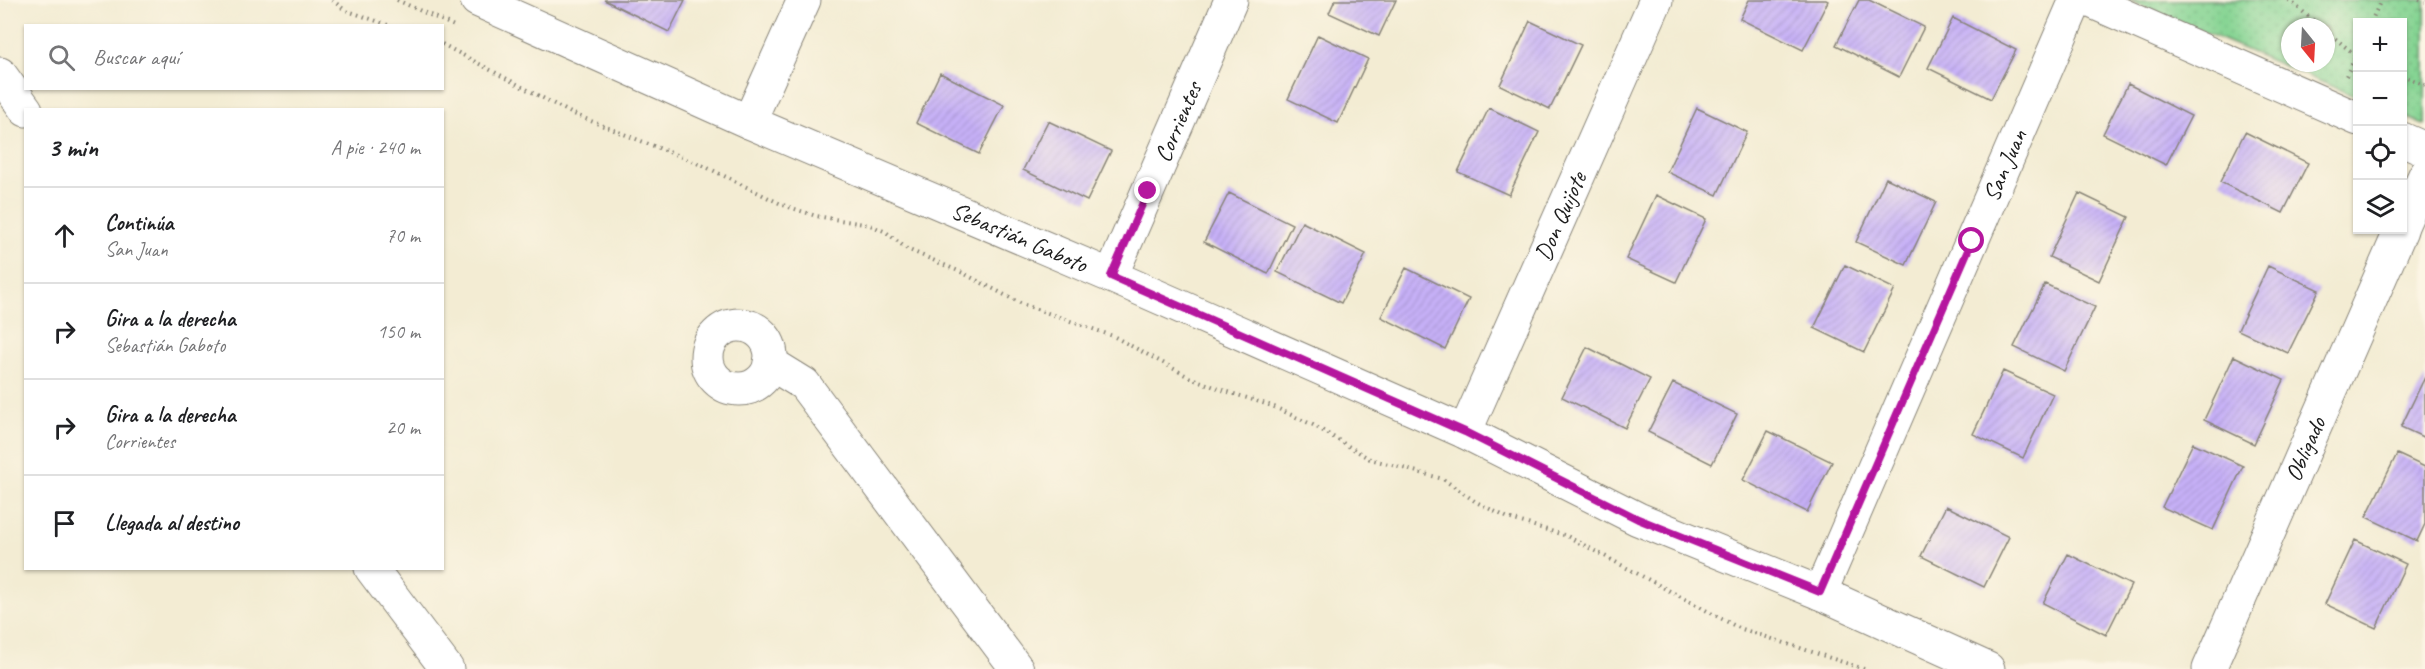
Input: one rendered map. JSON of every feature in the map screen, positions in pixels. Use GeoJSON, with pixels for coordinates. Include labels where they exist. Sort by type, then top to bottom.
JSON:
{"type":"FeatureCollection","features":[{"type":"Feature","properties":{"kind":"street","name":"Sebastián Gaboto"},"geometry":{"type":"LineString","coordinates":[[477,0],[749,122],[1111,276],[1465,432],[1638,519],[1820,592],[1988,669]]}},
{"type":"Feature","properties":{"kind":"street"},"geometry":{"type":"LineString","coordinates":[[749,122],[804,0]]}},
{"type":"Feature","properties":{"kind":"street","name":"Corrientes"},"geometry":{"type":"LineString","coordinates":[[1111,276],[1231,0]]}},
{"type":"Feature","properties":{"kind":"street","name":"Don Quijote"},"geometry":{"type":"LineString","coordinates":[[1465,432],[1656,0]]}},
{"type":"Feature","properties":{"kind":"street","name":"San Juan"},"geometry":{"type":"LineString","coordinates":[[1820,592],[2076,0]]}},
{"type":"Feature","properties":{"kind":"street"},"geometry":{"type":"LineString","coordinates":[[2088,0],[2353,117]]}},
{"type":"Feature","properties":{"kind":"street"},"geometry":{"type":"LineString","coordinates":[[0,74],[25,108]]}},
{"type":"Feature","properties":{"kind":"street"},"geometry":{"type":"LineString","coordinates":[[2407,141],[2425,149]]}},
{"type":"Feature","properties":{"kind":"street","name":"Obligado"},"geometry":{"type":"LineString","coordinates":[[2407,216],[2425,175]]}},
{"type":"Feature","properties":{"kind":"street","name":"Obligado"},"geometry":{"type":"LineString","coordinates":[[2210,669],[2399,234]]}},
{"type":"Feature","properties":{"kind":"street"},"geometry":{"type":"LineString","coordinates":[[770,363],[804,384],[1012,668]]}},
{"type":"Feature","properties":{"kind":"street"},"geometry":{"type":"LineString","coordinates":[[373,570],[447,669]]}},
{"type":"Feature","properties":{"kind":"path"},"geometry":{"type":"LineString","coordinates":[[332,0],[345,10],[385,24]]}},
{"type":"Feature","properties":{"kind":"path"},"geometry":{"type":"LineString","coordinates":[[2289,0],[2310,18]]}},
{"type":"Feature","properties":{"kind":"path"},"geometry":{"type":"LineString","coordinates":[[2373,18],[2381,0]]}},
{"type":"Feature","properties":{"kind":"path"},"geometry":{"type":"LineString","coordinates":[[2419,0],[2425,2]]}},
{"type":"Feature","properties":{"kind":"path"},"geometry":{"type":"LineString","coordinates":[[2335,38],[2353,52]]}},
{"type":"Feature","properties":{"kind":"path"},"geometry":{"type":"LineString","coordinates":[[444,45],[571,113],[704,166],[783,205],[816,216],[870,225],[886,232],[907,249],[963,273],[1022,304],[1113,336],[1189,376],[1222,390],[1272,406],[1313,425],[1371,459],[1443,479],[1476,502],[1508,518],[1567,536],[1739,628],[1864,669]]}},
{"type":"Feature","properties":{"kind":"path"},"geometry":{"type":"LineString","coordinates":[[2343,84],[2353,63]]}},
{"type":"Feature","properties":{"kind":"path"},"geometry":{"type":"LineString","coordinates":[[2407,77],[2425,85]]}},
{"type":"Feature","properties":{"kind":"green space"},"geometry":{"type":"Polygon","coordinates":[[[2129,0],[2425,0],[2425,125],[2407,118],[2407,18],[2353,18],[2353,95],[2298,72],[2335,72],[2335,18],[2281,18],[2281,65],[2129,0]]]}},
{"type":"Feature","properties":{"kind":"building"},"geometry":{"type":"Polygon","coordinates":[[[604,0],[685,0],[669,32],[604,0]]]}},
{"type":"Feature","properties":{"kind":"building"},"geometry":{"type":"Polygon","coordinates":[[[1335,0],[1396,0],[1379,36],[1329,13],[1335,0]]]}},
{"type":"Feature","properties":{"kind":"building"},"geometry":{"type":"Polygon","coordinates":[[[1749,0],[1828,1],[1803,50],[1740,19],[1749,0]]]}},
{"type":"Feature","properties":{"kind":"building"},"geometry":{"type":"Polygon","coordinates":[[[1859,0],[1869,0],[1924,27],[1899,77],[1836,45],[1859,0]]]}},
{"type":"Feature","properties":{"kind":"building"},"geometry":{"type":"Polygon","coordinates":[[[1953,18],[2016,50],[1991,99],[1928,68],[1953,18]]]}},
{"type":"Feature","properties":{"kind":"building"},"geometry":{"type":"Polygon","coordinates":[[[1530,21],[1581,45],[1550,109],[1500,85],[1530,21]]]}},
{"type":"Feature","properties":{"kind":"building"},"geometry":{"type":"Polygon","coordinates":[[[1318,35],[1368,59],[1338,123],[1288,99],[1318,35]]]}},
{"type":"Feature","properties":{"kind":"building"},"geometry":{"type":"Polygon","coordinates":[[[940,73],[1004,105],[979,154],[916,123],[940,73]]]}},
{"type":"Feature","properties":{"kind":"building"},"geometry":{"type":"Polygon","coordinates":[[[2128,84],[2191,116],[2166,165],[2103,134],[2128,84]]]}},
{"type":"Feature","properties":{"kind":"building"},"geometry":{"type":"Polygon","coordinates":[[[1489,108],[1539,132],[1509,195],[1458,172],[1489,108]]]}},
{"type":"Feature","properties":{"kind":"building"},"geometry":{"type":"Polygon","coordinates":[[[1697,108],[1747,132],[1717,195],[1667,172],[1697,108]]]}},
{"type":"Feature","properties":{"kind":"building"},"geometry":{"type":"Polygon","coordinates":[[[1048,121],[1111,151],[1087,201],[1023,170],[1048,121]]]}},
{"type":"Feature","properties":{"kind":"building"},"geometry":{"type":"Polygon","coordinates":[[[2245,132],[2308,163],[2283,213],[2220,182],[2245,132]]]}},
{"type":"Feature","properties":{"kind":"building"},"geometry":{"type":"Polygon","coordinates":[[[1886,178],[1936,202],[1906,265],[1856,242],[1886,178]]]}},
{"type":"Feature","properties":{"kind":"building"},"geometry":{"type":"Polygon","coordinates":[[[1229,193],[1292,224],[1268,274],[1204,242],[1229,193]]]}},
{"type":"Feature","properties":{"kind":"building"},"geometry":{"type":"Polygon","coordinates":[[[2079,193],[2129,217],[2099,281],[2049,257],[2079,193]]]}},
{"type":"Feature","properties":{"kind":"building"},"geometry":{"type":"Polygon","coordinates":[[[1656,195],[1706,219],[1676,282],[1626,259],[1656,195]]]}},
{"type":"Feature","properties":{"kind":"building"},"geometry":{"type":"Polygon","coordinates":[[[1302,222],[1366,254],[1341,303],[1277,272],[1302,222]]]}},
{"type":"Feature","properties":{"kind":"building"},"geometry":{"type":"Polygon","coordinates":[[[1845,265],[1895,289],[1864,352],[1814,328],[1845,265]]]}},
{"type":"Feature","properties":{"kind":"building"},"geometry":{"type":"Polygon","coordinates":[[[2268,266],[2319,290],[2288,353],[2238,330],[2268,266]]]}},
{"type":"Feature","properties":{"kind":"building"},"geometry":{"type":"Polygon","coordinates":[[[1406,268],[1469,299],[1445,349],[1381,317],[1406,268]]]}},
{"type":"Feature","properties":{"kind":"building"},"geometry":{"type":"Polygon","coordinates":[[[2045,284],[2095,307],[2064,371],[2014,347],[2045,284]]]}},
{"type":"Feature","properties":{"kind":"building"},"geometry":{"type":"Polygon","coordinates":[[[1587,347],[1650,379],[1625,428],[1562,397],[1587,347]]]}},
{"type":"Feature","properties":{"kind":"building"},"geometry":{"type":"Polygon","coordinates":[[[2234,356],[2284,380],[2254,444],[2204,420],[2234,356]]]}},
{"type":"Feature","properties":{"kind":"building"},"geometry":{"type":"Polygon","coordinates":[[[2003,371],[2053,394],[2023,458],[1973,434],[2003,371]]]}},
{"type":"Feature","properties":{"kind":"building"},"geometry":{"type":"Polygon","coordinates":[[[2425,377],[2425,438],[2401,427],[2425,377]]]}},
{"type":"Feature","properties":{"kind":"building"},"geometry":{"type":"Polygon","coordinates":[[[1673,383],[1737,414],[1712,464],[1648,432],[1673,383]]]}},
{"type":"Feature","properties":{"kind":"building"},"geometry":{"type":"Polygon","coordinates":[[[1768,431],[1832,462],[1807,512],[1743,480],[1768,431]]]}},
{"type":"Feature","properties":{"kind":"building"},"geometry":{"type":"Polygon","coordinates":[[[2193,443],[2243,466],[2213,530],[2162,507],[2193,443]]]}},
{"type":"Feature","properties":{"kind":"building"},"geometry":{"type":"Polygon","coordinates":[[[2397,454],[2425,467],[2425,524],[2417,541],[2366,517],[2397,454]]]}},
{"type":"Feature","properties":{"kind":"building"},"geometry":{"type":"Polygon","coordinates":[[[1946,506],[2009,537],[1984,587],[1921,556],[1946,506]]]}},
{"type":"Feature","properties":{"kind":"building"},"geometry":{"type":"Polygon","coordinates":[[[2355,540],[2406,564],[2376,628],[2325,604],[2355,540]]]}},
{"type":"Feature","properties":{"kind":"building"},"geometry":{"type":"Polygon","coordinates":[[[2068,554],[2131,585],[2106,635],[2043,603],[2068,554]]]}},
{"type":"Feature","properties":{"kind":"route"},"geometry":{"type":"LineString","coordinates":[[1148,191],[1111,276],[1465,432],[1638,519],[1820,592],[1972,241]]}}]}
